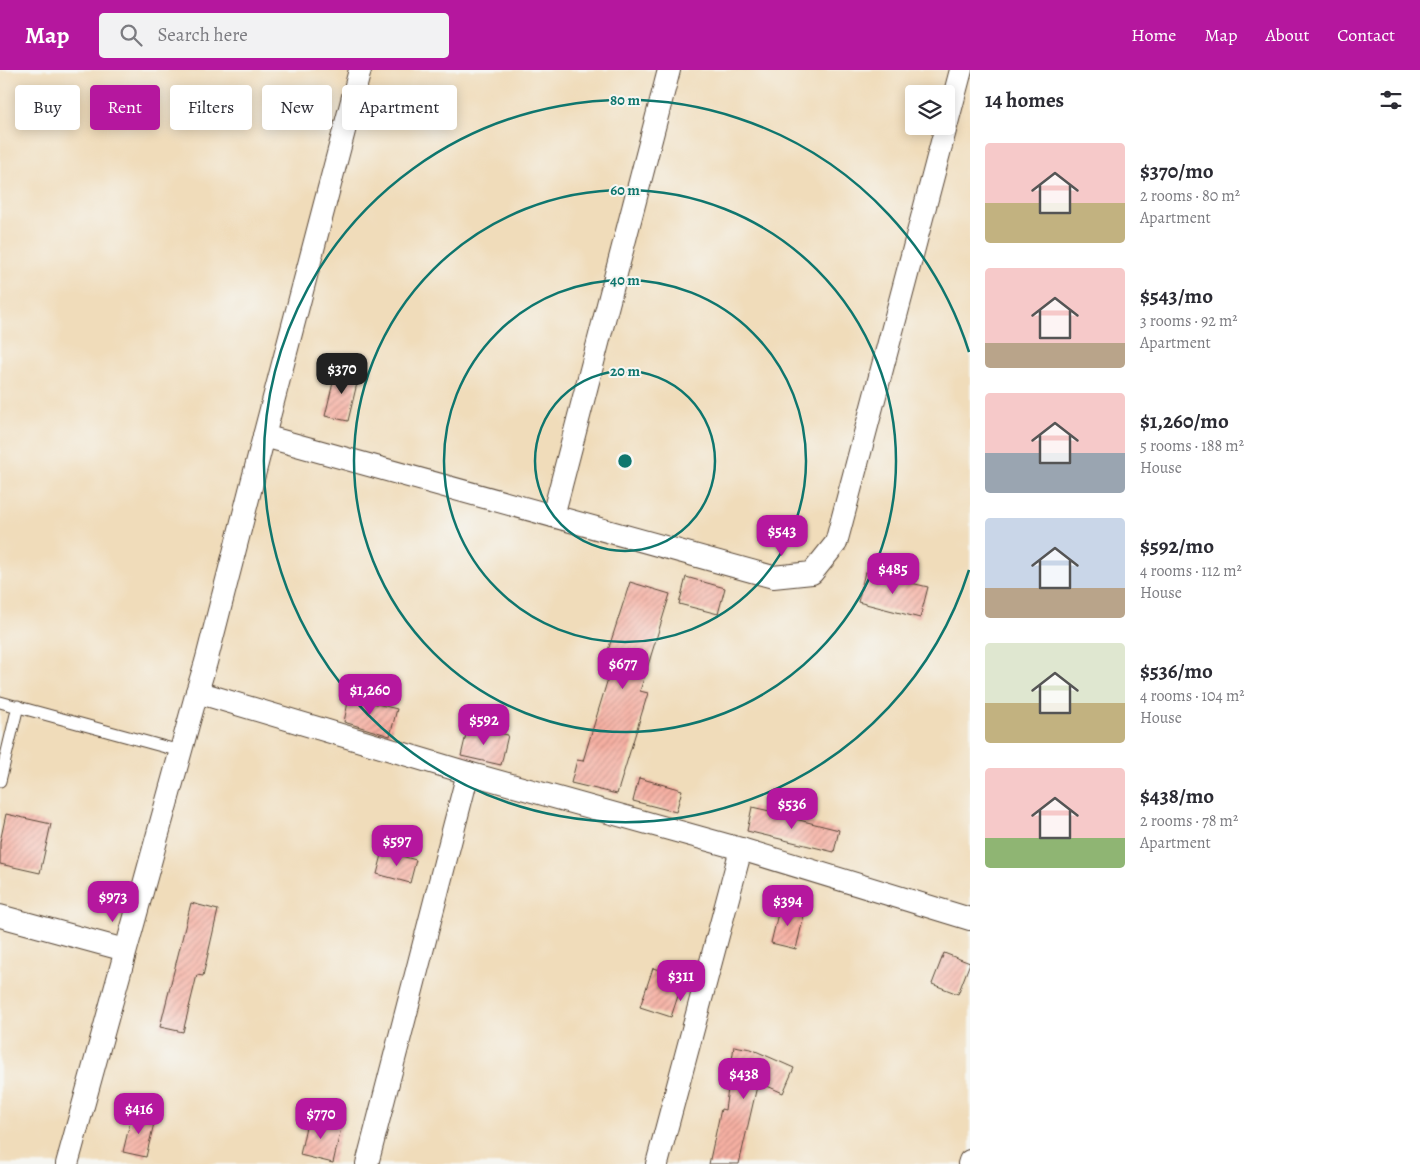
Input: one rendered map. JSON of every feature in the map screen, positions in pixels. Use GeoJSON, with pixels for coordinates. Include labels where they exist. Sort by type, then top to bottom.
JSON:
{"type":"FeatureCollection","features":[{"type":"Feature","properties":{"kind":"street"},"geometry":{"type":"LineString","coordinates":[[67,1164],[206,662],[360,70]]}},
{"type":"Feature","properties":{"kind":"street"},"geometry":{"type":"LineString","coordinates":[[553,516],[669,70]]}},
{"type":"Feature","properties":{"kind":"street"},"geometry":{"type":"LineString","coordinates":[[264,436],[773,577],[812,573],[836,544],[961,70]]}},
{"type":"Feature","properties":{"kind":"street"},"geometry":{"type":"LineString","coordinates":[[197,692],[468,773],[741,849],[970,919]]}},
{"type":"Feature","properties":{"kind":"street"},"geometry":{"type":"LineString","coordinates":[[367,1164],[468,773]]}},
{"type":"Feature","properties":{"kind":"street"},"geometry":{"type":"LineString","coordinates":[[656,1164],[741,849]]}},
{"type":"Feature","properties":{"kind":"street"},"geometry":{"type":"LineString","coordinates":[[0,916],[125,950]]}},
{"type":"Feature","properties":{"kind":"lane"},"geometry":{"type":"LineString","coordinates":[[0,702],[180,751]]}},
{"type":"Feature","properties":{"kind":"lane"},"geometry":{"type":"LineString","coordinates":[[0,781],[18,706]]}},
{"type":"Feature","properties":{"kind":"building"},"geometry":{"type":"Polygon","coordinates":[[[336,370],[359,375],[348,421],[325,416],[336,370]]]}},
{"type":"Feature","properties":{"kind":"building"},"geometry":{"type":"Polygon","coordinates":[[[865,572],[928,587],[920,618],[858,602],[865,572]]]}},
{"type":"Feature","properties":{"kind":"building"},"geometry":{"type":"Polygon","coordinates":[[[686,577],[725,588],[718,614],[679,604],[686,577]]]}},
{"type":"Feature","properties":{"kind":"building"},"geometry":{"type":"Polygon","coordinates":[[[630,582],[670,594],[640,691],[648,693],[617,794],[571,783],[577,760],[583,761],[610,672],[602,669],[630,582]]]}},
{"type":"Feature","properties":{"kind":"building"},"geometry":{"type":"Polygon","coordinates":[[[349,697],[397,709],[390,736],[344,722],[349,697]]]}},
{"type":"Feature","properties":{"kind":"building"},"geometry":{"type":"Polygon","coordinates":[[[468,726],[508,735],[501,765],[461,756],[468,726]]]}},
{"type":"Feature","properties":{"kind":"building"},"geometry":{"type":"Polygon","coordinates":[[[639,778],[682,790],[676,812],[633,801],[639,778]]]}},
{"type":"Feature","properties":{"kind":"building"},"geometry":{"type":"Polygon","coordinates":[[[752,807],[839,830],[834,852],[747,831],[752,807]]]}},
{"type":"Feature","properties":{"kind":"building"},"geometry":{"type":"Polygon","coordinates":[[[6,814],[51,824],[40,873],[0,864],[0,842],[6,814]]]}},
{"type":"Feature","properties":{"kind":"building"},"geometry":{"type":"Polygon","coordinates":[[[383,851],[416,860],[410,883],[377,874],[383,851]]]}},
{"type":"Feature","properties":{"kind":"building"},"geometry":{"type":"Polygon","coordinates":[[[191,903],[218,910],[203,976],[197,975],[183,1032],[160,1027],[191,903]]]}},
{"type":"Feature","properties":{"kind":"building"},"geometry":{"type":"Polygon","coordinates":[[[780,905],[805,911],[796,949],[771,943],[780,905]]]}},
{"type":"Feature","properties":{"kind":"building"},"geometry":{"type":"Polygon","coordinates":[[[944,953],[970,963],[958,994],[932,984],[944,953]]]}},
{"type":"Feature","properties":{"kind":"building"},"geometry":{"type":"Polygon","coordinates":[[[653,968],[684,978],[671,1017],[640,1007],[653,968]]]}},
{"type":"Feature","properties":{"kind":"building"},"geometry":{"type":"Polygon","coordinates":[[[734,1046],[751,1049],[794,1068],[783,1093],[758,1082],[739,1164],[709,1164],[721,1109],[725,1110],[734,1046]]]}},
{"type":"Feature","properties":{"kind":"building"},"geometry":{"type":"Polygon","coordinates":[[[132,1114],[155,1119],[146,1157],[123,1152],[132,1114]]]}},
{"type":"Feature","properties":{"kind":"building"},"geometry":{"type":"Polygon","coordinates":[[[308,1117],[342,1124],[333,1163],[300,1155],[308,1117]]]}}]}
